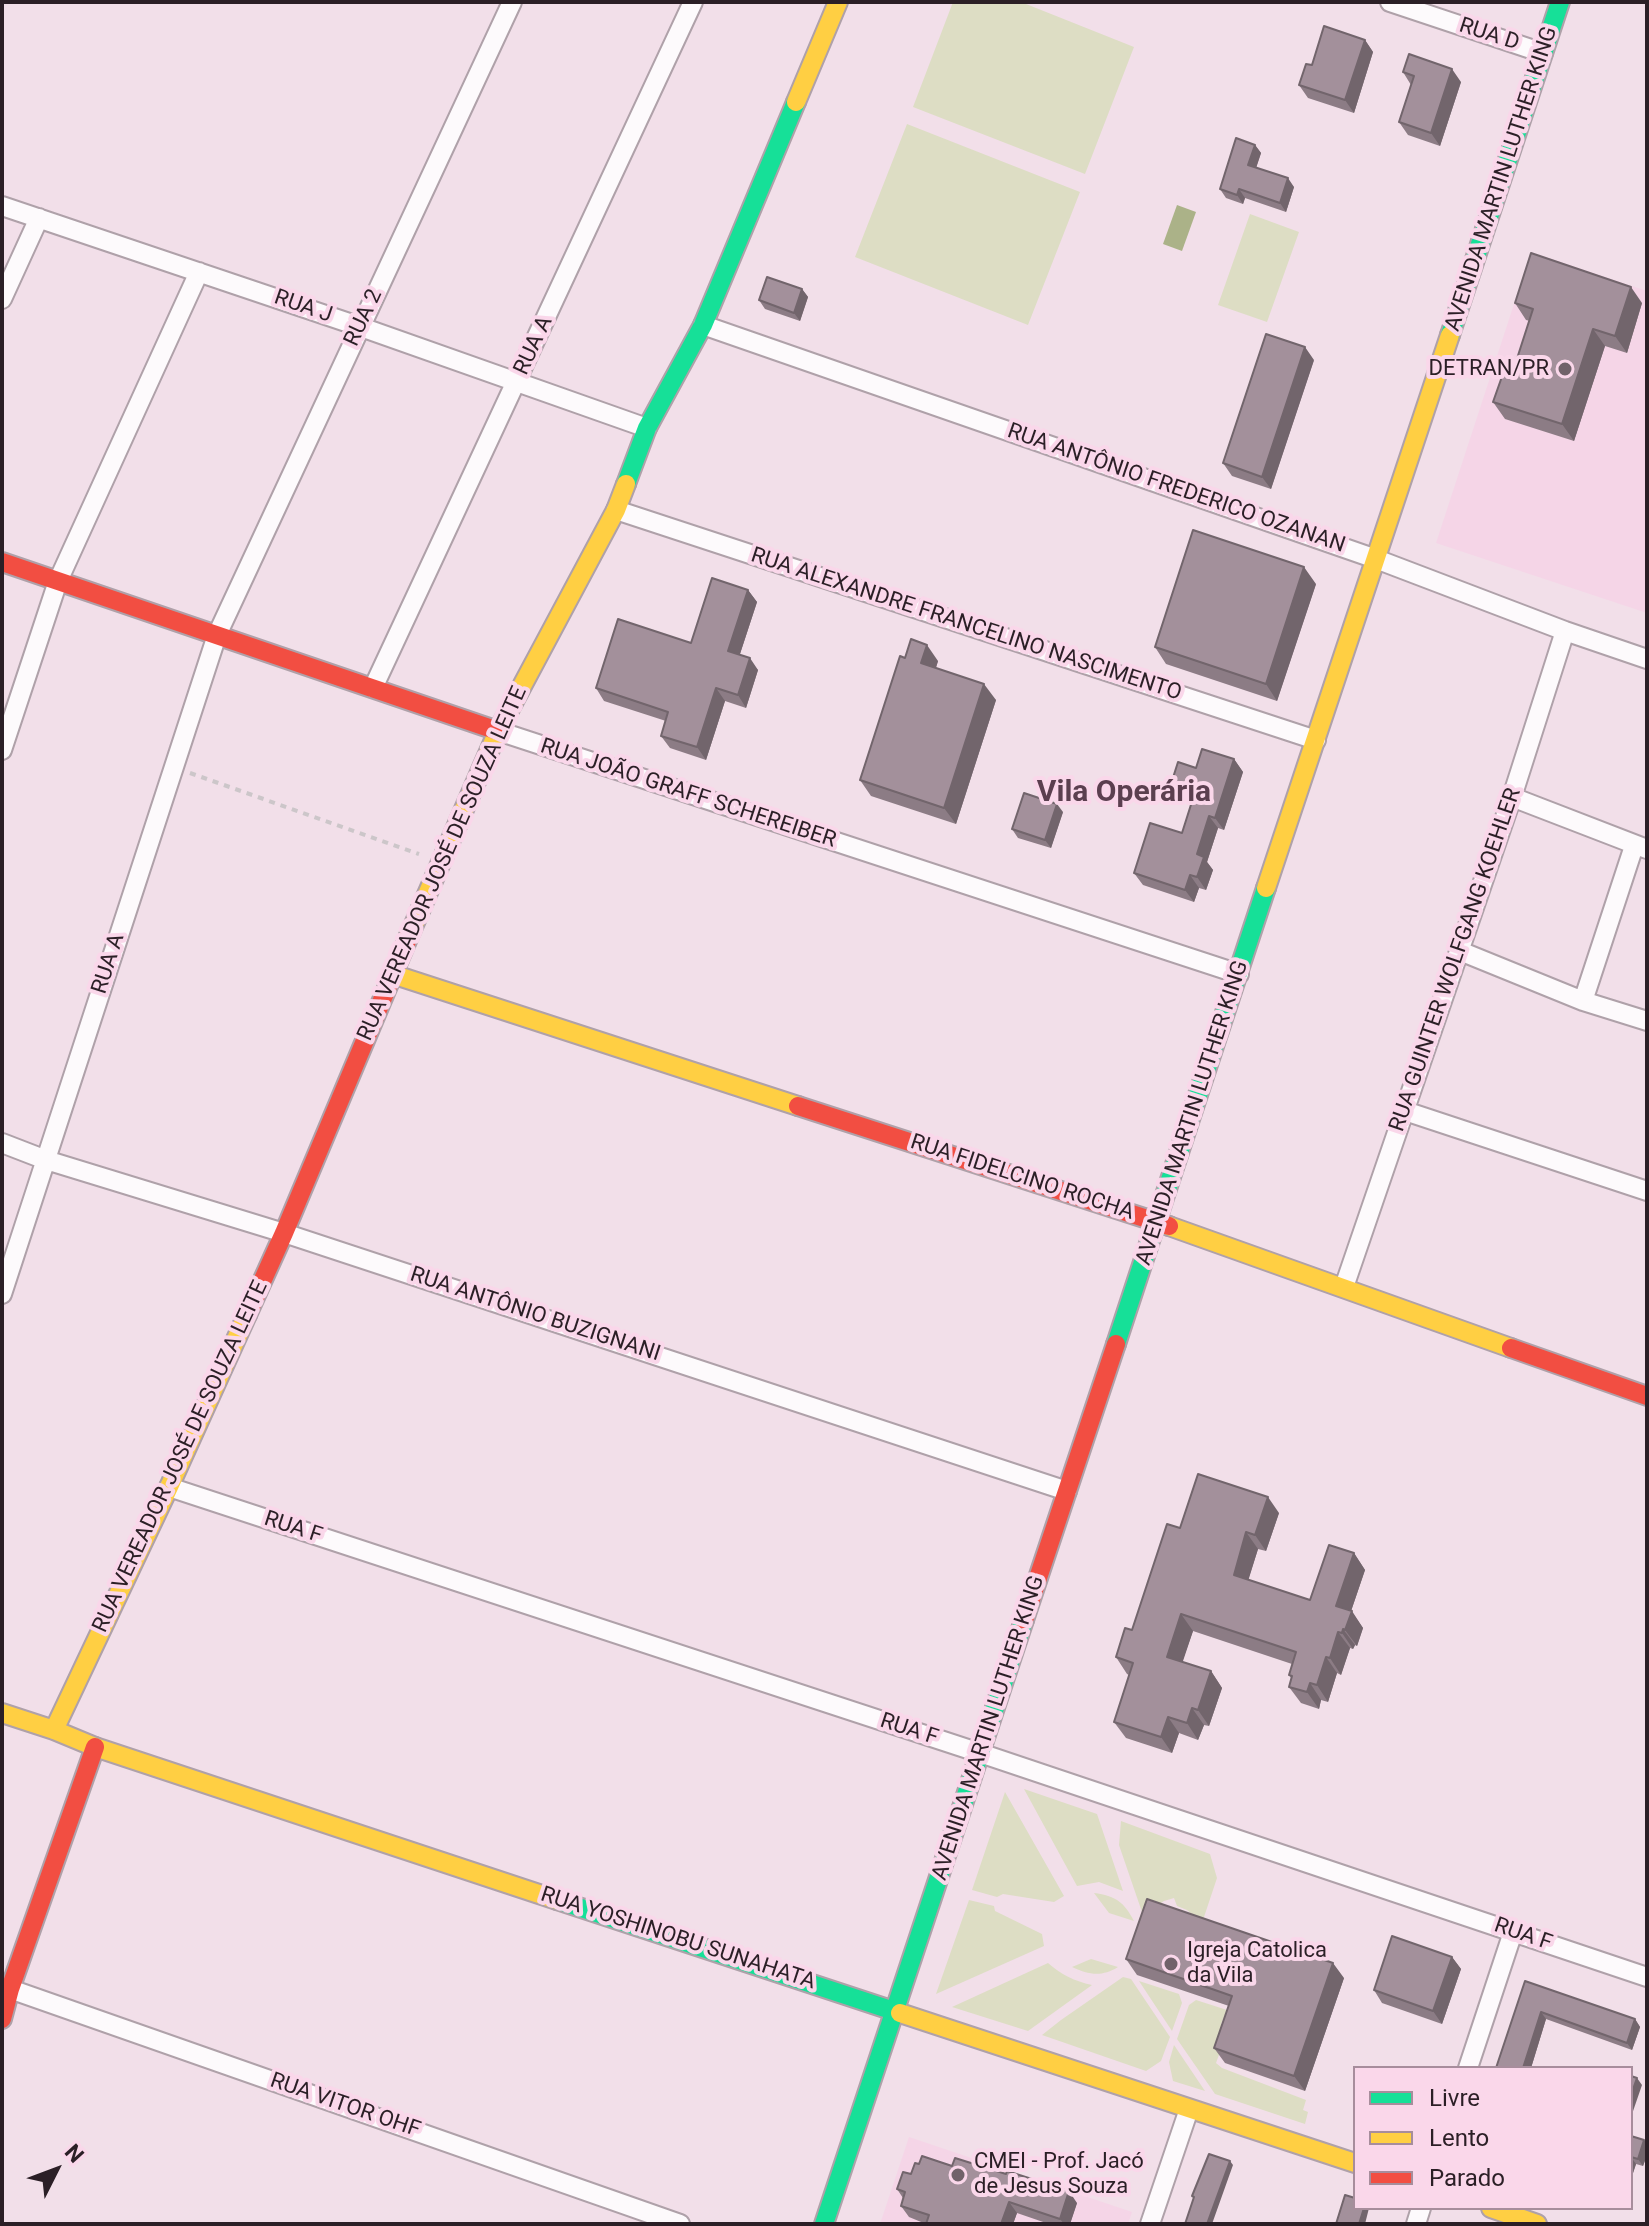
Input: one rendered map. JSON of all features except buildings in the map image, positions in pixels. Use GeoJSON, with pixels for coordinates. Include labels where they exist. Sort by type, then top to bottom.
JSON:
{"type":"FeatureCollection","features":[{"type":"Feature","properties":{"kind":"street","name":"RUA 2"},"geometry":{"type":"LineString","coordinates":[[217,635],[512,2]]}},
{"type":"Feature","properties":{"kind":"street","name":"RUA A"},"geometry":{"type":"LineString","coordinates":[[373,688],[693,2]]}},
{"type":"Feature","properties":{"kind":"street","name":"RUA VEREADOR JOSÉ DE SOUZA LEITE"},"geometry":{"type":"LineString","coordinates":[[54,1730],[284,1233],[498,731],[616,510],[647,428],[703,325],[838,2]]}},
{"type":"Feature","properties":{"kind":"street","name":"RUA D"},"geometry":{"type":"LineString","coordinates":[[1390,2],[1543,53]]}},
{"type":"Feature","properties":{"kind":"street","name":"AVENIDA MARTIN LUTHER KING"},"geometry":{"type":"LineString","coordinates":[[824,2224],[1560,2]]}},
{"type":"Feature","properties":{"kind":"street","name":"RUA J"},"geometry":{"type":"LineString","coordinates":[[2,206],[361,327],[647,428]]}},
{"type":"Feature","properties":{"kind":"street"},"geometry":{"type":"LineString","coordinates":[[2,299],[39,218]]}},
{"type":"Feature","properties":{"kind":"street"},"geometry":{"type":"LineString","coordinates":[[2,750],[58,581],[199,272]]}},
{"type":"Feature","properties":{"kind":"street","name":"RUA ANTÔNIO FREDERICO OZANAN"},"geometry":{"type":"LineString","coordinates":[[703,325],[1376,559],[1647,659]]}},
{"type":"Feature","properties":{"kind":"street","name":"RUA ALEXANDRE FRANCELINO NASCIMENTO"},"geometry":{"type":"LineString","coordinates":[[616,510],[1316,740]]}},
{"type":"Feature","properties":{"kind":"street","name":"RUA JOÃO GRAFF SCHEREIBER"},"geometry":{"type":"LineString","coordinates":[[2,562],[498,731],[1239,974]]}},
{"type":"Feature","properties":{"kind":"street","name":"RUA GUINTER WOLFGANG KOEHLER"},"geometry":{"type":"LineString","coordinates":[[1344,1287],[1512,797],[1565,631]]}},
{"type":"Feature","properties":{"kind":"street","name":"RUA A"},"geometry":{"type":"LineString","coordinates":[[2,1294],[217,635]]}},
{"type":"Feature","properties":{"kind":"street"},"geometry":{"type":"LineString","coordinates":[[1512,797],[1640,848],[1583,1001]]}},
{"type":"Feature","properties":{"kind":"street"},"geometry":{"type":"LineString","coordinates":[[1460,951],[1583,1001],[1647,1021]]}},
{"type":"Feature","properties":{"kind":"street","name":"RUA FIDELCINO ROCHA"},"geometry":{"type":"LineString","coordinates":[[392,974],[1157,1222],[1647,1396]]}},
{"type":"Feature","properties":{"kind":"street"},"geometry":{"type":"LineString","coordinates":[[1405,1111],[1647,1191]]}},
{"type":"Feature","properties":{"kind":"street","name":"RUA ANTÔNIO BUZIGNANI"},"geometry":{"type":"LineString","coordinates":[[2,1143],[46,1160],[284,1233],[1067,1491]]}},
{"type":"Feature","properties":{"kind":"street","name":"RUA F"},"geometry":{"type":"LineString","coordinates":[[169,1487],[980,1753],[1647,1977]]}},
{"type":"Feature","properties":{"kind":"street","name":"RUA YOSHINOBU SUNAHATA"},"geometry":{"type":"LineString","coordinates":[[2,1713],[95,1747],[1353,2162]]}},
{"type":"Feature","properties":{"kind":"street"},"geometry":{"type":"LineString","coordinates":[[2,2019],[95,1747]]}},
{"type":"Feature","properties":{"kind":"street"},"geometry":{"type":"LineString","coordinates":[[1469,2066],[1513,1932]]}},
{"type":"Feature","properties":{"kind":"street","name":"RUA VITOR OHF"},"geometry":{"type":"LineString","coordinates":[[10,1989],[680,2224]]}},
{"type":"Feature","properties":{"kind":"street"},"geometry":{"type":"LineString","coordinates":[[1150,2224],[1189,2109]]}},
{"type":"Feature","properties":{"kind":"street"},"geometry":{"type":"LineString","coordinates":[[1497,2210],[1537,2224]]}},
{"type":"Feature","properties":{"kind":"path"},"geometry":{"type":"LineString","coordinates":[[172,767],[441,862]]}},
{"type":"Feature","properties":{"kind":"shaded area"},"geometry":{"type":"Polygon","coordinates":[[[953,2],[1021,2],[1134,47],[1085,174],[913,107],[953,2]]]}},
{"type":"Feature","properties":{"kind":"shaded area"},"geometry":{"type":"Polygon","coordinates":[[[907,124],[1080,192],[1028,325],[855,257],[907,124]]]}},
{"type":"Feature","properties":{"kind":"shaded area"},"geometry":{"type":"Polygon","coordinates":[[[1177,205],[1196,212],[1182,251],[1163,244],[1177,205]]]}},
{"type":"Feature","properties":{"kind":"shaded area"},"geometry":{"type":"Polygon","coordinates":[[[1250,214],[1299,232],[1267,322],[1218,305],[1250,214]]]}},
{"type":"Feature","properties":{"kind":"shaded area"},"geometry":{"type":"Polygon","coordinates":[[[1531,252],[1647,291],[1647,613],[1436,543],[1531,252]]]}},
{"type":"Feature","properties":{"kind":"shaded area"},"geometry":{"type":"Polygon","coordinates":[[[1024,1789],[1097,1814],[1123,1891],[1099,1882],[1077,1886],[1024,1789]]]}},
{"type":"Feature","properties":{"kind":"shaded area"},"geometry":{"type":"Polygon","coordinates":[[[1005,1792],[1064,1896],[1054,1902],[1003,1894],[997,1897],[972,1890],[1005,1792]]]}},
{"type":"Feature","properties":{"kind":"shaded area"},"geometry":{"type":"Polygon","coordinates":[[[1121,1821],[1210,1854],[1217,1878],[1202,1923],[1177,1906],[1174,1898],[1143,1915],[1119,1845],[1121,1821]]]}},
{"type":"Feature","properties":{"kind":"shaded area"},"geometry":{"type":"Polygon","coordinates":[[[1094,1893],[1118,1901],[1134,1921],[1109,1913],[1094,1893]]]}},
{"type":"Feature","properties":{"kind":"shaded area"},"geometry":{"type":"Polygon","coordinates":[[[969,1900],[994,1906],[995,1911],[1042,1934],[1044,1946],[936,1994],[969,1900]]]}},
{"type":"Feature","properties":{"kind":"shaded area"},"geometry":{"type":"Polygon","coordinates":[[[1091,1959],[1118,1967],[1095,1974],[1072,1967],[1091,1959]]]}},
{"type":"Feature","properties":{"kind":"shaded area"},"geometry":{"type":"Polygon","coordinates":[[[1048,1963],[1068,1977],[1092,1985],[1028,2031],[952,2007],[1048,1963]]]}},
{"type":"Feature","properties":{"kind":"shaded area"},"geometry":{"type":"Polygon","coordinates":[[[1123,1977],[1131,1979],[1170,2037],[1161,2061],[1146,2071],[1042,2035],[1061,2020],[1123,1977]]]}},
{"type":"Feature","properties":{"kind":"shaded area"},"geometry":{"type":"Polygon","coordinates":[[[1139,1981],[1179,1994],[1182,2003],[1172,2031],[1139,1981]]]}},
{"type":"Feature","properties":{"kind":"shaded area"},"geometry":{"type":"Polygon","coordinates":[[[1196,2000],[1227,2010],[1221,2024],[1229,2027],[1216,2063],[1306,2100],[1303,2110],[1308,2112],[1305,2124],[1215,2094],[1177,2039],[1189,2005],[1196,2000]]]}},
{"type":"Feature","properties":{"kind":"shaded area"},"geometry":{"type":"Polygon","coordinates":[[[1174,2045],[1205,2091],[1173,2081],[1169,2062],[1174,2045]]]}},
{"type":"Feature","properties":{"kind":"shaded area","name":"CMEI - Prof. Jacó de Jesus Souza"},"geometry":{"type":"Polygon","coordinates":[[[909,2137],[1132,2212],[1128,2224],[880,2224],[909,2137]]]}},
{"type":"Feature","properties":{"kind":"traffic: fast"},"geometry":{"type":"LineString","coordinates":[[1450,335],[1560,2]]}},
{"type":"Feature","properties":{"kind":"traffic: fast"},"geometry":{"type":"LineString","coordinates":[[626,484],[647,428],[703,325],[796,102]]}},
{"type":"Feature","properties":{"kind":"traffic: fast"},"geometry":{"type":"LineString","coordinates":[[1116,1344],[1266,888]]}},
{"type":"Feature","properties":{"kind":"traffic: fast"},"geometry":{"type":"LineString","coordinates":[[824,2224],[1024,1620]]}},
{"type":"Feature","properties":{"kind":"traffic: fast"},"geometry":{"type":"LineString","coordinates":[[557,1900],[900,2013]]}},
{"type":"Feature","properties":{"kind":"traffic: slow"},"geometry":{"type":"LineString","coordinates":[[796,102],[838,2]]}},
{"type":"Feature","properties":{"kind":"traffic: slow"},"geometry":{"type":"LineString","coordinates":[[1266,888],[1450,335]]}},
{"type":"Feature","properties":{"kind":"traffic: slow"},"geometry":{"type":"LineString","coordinates":[[409,936],[498,731],[616,510],[626,484]]}},
{"type":"Feature","properties":{"kind":"traffic: slow"},"geometry":{"type":"LineString","coordinates":[[392,974],[798,1106]]}},
{"type":"Feature","properties":{"kind":"traffic: slow"},"geometry":{"type":"LineString","coordinates":[[1169,1226],[1511,1348]]}},
{"type":"Feature","properties":{"kind":"traffic: slow"},"geometry":{"type":"LineString","coordinates":[[54,1730],[247,1315]]}},
{"type":"Feature","properties":{"kind":"traffic: slow"},"geometry":{"type":"LineString","coordinates":[[2,1713],[95,1747],[557,1900]]}},
{"type":"Feature","properties":{"kind":"traffic: slow"},"geometry":{"type":"LineString","coordinates":[[900,2013],[1353,2162]]}},
{"type":"Feature","properties":{"kind":"traffic: slow"},"geometry":{"type":"LineString","coordinates":[[1497,2210],[1537,2224]]}},
{"type":"Feature","properties":{"kind":"traffic: jam"},"geometry":{"type":"LineString","coordinates":[[2,562],[498,731]]}},
{"type":"Feature","properties":{"kind":"traffic: jam"},"geometry":{"type":"LineString","coordinates":[[247,1315],[409,936]]}},
{"type":"Feature","properties":{"kind":"traffic: jam"},"geometry":{"type":"LineString","coordinates":[[798,1106],[1169,1226]]}},
{"type":"Feature","properties":{"kind":"traffic: jam"},"geometry":{"type":"LineString","coordinates":[[1024,1620],[1116,1344]]}},
{"type":"Feature","properties":{"kind":"traffic: jam"},"geometry":{"type":"LineString","coordinates":[[1511,1348],[1647,1396]]}},
{"type":"Feature","properties":{"kind":"traffic: jam"},"geometry":{"type":"LineString","coordinates":[[2,2019],[95,1747]]}},
{"type":"Feature","properties":{"kind":"place","name":"DETRAN/PR"},"geometry":{"type":"Point","coordinates":[1565,369]}},
{"type":"Feature","properties":{"kind":"place","name":"Igreja Catolica da Vila"},"geometry":{"type":"Point","coordinates":[1171,1964]}},
{"type":"Feature","properties":{"kind":"place","name":"CMEI - Prof. Jacó de Jesus Souza"},"geometry":{"type":"Point","coordinates":[958,2175]}},
{"type":"Feature","properties":{"kind":"district","name":"Vila Operária"},"geometry":{"type":"Point","coordinates":[1124,793]}}]}
